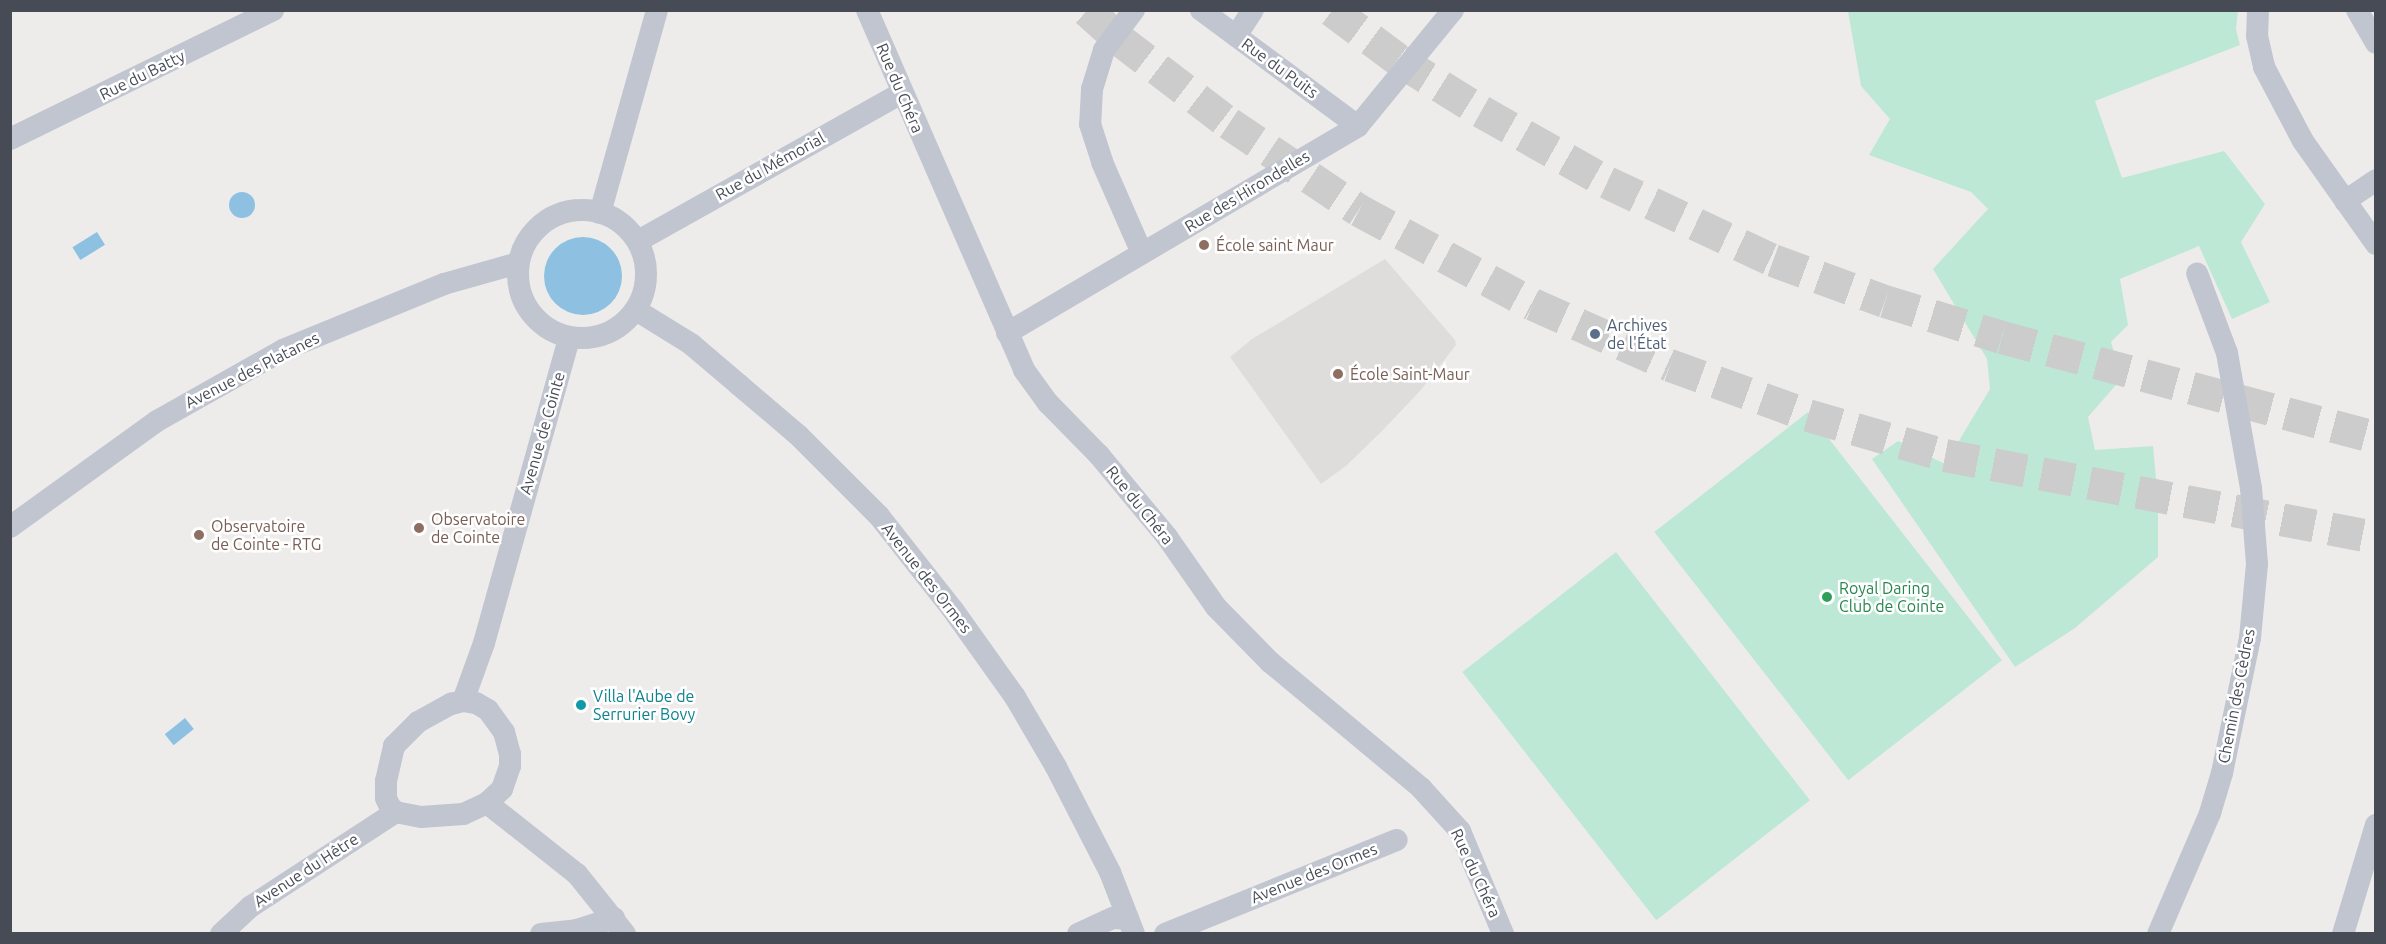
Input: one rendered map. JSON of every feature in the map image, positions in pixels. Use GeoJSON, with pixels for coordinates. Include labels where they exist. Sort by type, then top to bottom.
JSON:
{"type":"FeatureCollection","features":[{"type":"Feature","properties":{"kind":"street","name":"Rue du Batty"},"geometry":{"type":"LineString","coordinates":[[10,139],[273,10]]}},
{"type":"Feature","properties":{"kind":"street"},"geometry":{"type":"LineString","coordinates":[[600,213],[657,10]]}},
{"type":"Feature","properties":{"kind":"street","name":"Rue du Chéra"},"geometry":{"type":"LineString","coordinates":[[867,10],[1024,370],[1047,403],[1106,463],[1167,537],[1216,607],[1270,662],[1421,788],[1460,831],[1503,933]]}},
{"type":"Feature","properties":{"kind":"street"},"geometry":{"type":"LineString","coordinates":[[1134,10],[1104,50],[1092,89],[1090,124],[1102,162],[1142,253]]}},
{"type":"Feature","properties":{"kind":"street","name":"Rue du Puits"},"geometry":{"type":"LineString","coordinates":[[1201,10],[1358,126]]}},
{"type":"Feature","properties":{"kind":"street"},"geometry":{"type":"LineString","coordinates":[[1236,36],[1253,10]]}},
{"type":"Feature","properties":{"kind":"street","name":"Rue des Hirondelles"},"geometry":{"type":"LineString","coordinates":[[1007,333],[1358,126],[1453,10]]}},
{"type":"Feature","properties":{"kind":"street"},"geometry":{"type":"LineString","coordinates":[[2259,10],[2257,36],[2264,67],[2303,141],[2376,244]]}},
{"type":"Feature","properties":{"kind":"street"},"geometry":{"type":"LineString","coordinates":[[2358,10],[2376,43]]}},
{"type":"Feature","properties":{"kind":"street","name":"Rue du Mémorial"},"geometry":{"type":"LineString","coordinates":[[638,241],[902,93]]}},
{"type":"Feature","properties":{"kind":"street"},"geometry":{"type":"LineString","coordinates":[[2345,201],[2376,180]]}},
{"type":"Feature","properties":{"kind":"street"},"geometry":{"type":"LineString","coordinates":[[572,211],[600,213],[626,226],[638,241],[645,257],[647,275],[644,293],[636,310],[624,324],[608,334],[589,339],[569,338],[550,331],[534,319],[523,302],[518,283],[518,263],[531,236],[553,216],[572,211]]}},
{"type":"Feature","properties":{"kind":"street","name":"Avenue des Platanes"},"geometry":{"type":"LineString","coordinates":[[10,527],[157,421],[283,350],[423,292],[518,263]]}},
{"type":"Feature","properties":{"kind":"street","name":"Chemin des Cèdres"},"geometry":{"type":"LineString","coordinates":[[2158,933],[2210,813],[2222,774],[2250,638],[2257,564],[2251,488],[2227,353],[2197,273]]}},
{"type":"Feature","properties":{"kind":"street","name":"Avenue des Ormes"},"geometry":{"type":"LineString","coordinates":[[636,310],[691,344],[730,377],[799,436],[879,516],[953,610],[1015,697],[1056,767],[1104,862],[1131,926]]}},
{"type":"Feature","properties":{"kind":"street","name":"Avenue de Cointe"},"geometry":{"type":"LineString","coordinates":[[463,701],[487,631],[569,338]]}},
{"type":"Feature","properties":{"kind":"street"},"geometry":{"type":"LineString","coordinates":[[463,701],[476,703],[488,710],[498,721],[508,743],[510,766],[508,778],[502,789],[487,803],[463,814],[447,816],[421,817],[396,812],[390,807],[386,798],[386,781],[394,746],[418,722],[451,704],[463,701]]}},
{"type":"Feature","properties":{"kind":"street"},"geometry":{"type":"LineString","coordinates":[[487,803],[577,874],[620,926]]}},
{"type":"Feature","properties":{"kind":"street","name":"Avenue du Hêtre"},"geometry":{"type":"LineString","coordinates":[[221,933],[250,907],[396,812]]}},
{"type":"Feature","properties":{"kind":"street"},"geometry":{"type":"LineString","coordinates":[[2343,933],[2376,825]]}},
{"type":"Feature","properties":{"kind":"street","name":"Avenue des Ormes"},"geometry":{"type":"LineString","coordinates":[[1165,933],[1397,840]]}},
{"type":"Feature","properties":{"kind":"street","name":"Avenue des Ormes"},"geometry":{"type":"LineString","coordinates":[[1078,933],[1113,918],[1131,926]]}},
{"type":"Feature","properties":{"kind":"street"},"geometry":{"type":"LineString","coordinates":[[541,933],[620,926]]}},
{"type":"Feature","properties":{"kind":"shaded area","name":"École Saint-Maur"},"geometry":{"type":"Polygon","coordinates":[[[1385,259],[1455,340],[1456,345],[1420,391],[1382,431],[1346,466],[1321,484],[1230,357],[1252,339],[1385,259]]]}},
{"type":"Feature","properties":{"kind":"green space"},"geometry":{"type":"Polygon","coordinates":[[[1848,11],[2238,11],[2236,29],[2240,45],[2095,101],[2122,178],[2224,151],[2265,204],[2241,242],[2270,302],[2232,319],[2199,246],[2120,279],[2128,325],[2111,342],[2122,378],[2088,417],[2095,450],[2153,446],[2158,500],[2158,557],[2075,628],[2015,667],[1872,459],[1898,441],[1945,464],[1990,389],[1987,359],[1933,269],[1988,209],[1971,192],[1869,155],[1890,119],[1861,86],[1848,11]]]}},
{"type":"Feature","properties":{"kind":"green space","name":"Royal Daring Club de Cointe"},"geometry":{"type":"Polygon","coordinates":[[[1808,412],[2002,660],[1848,780],[1654,532],[1808,412]]]}},
{"type":"Feature","properties":{"kind":"green space"},"geometry":{"type":"Polygon","coordinates":[[[1616,552],[1810,800],[1656,920],[1462,672],[1616,552]]]}},
{"type":"Feature","properties":{"kind":"water"},"geometry":{"type":"Polygon","coordinates":[[[242,192],[251,196],[255,205],[251,214],[242,218],[233,214],[229,205],[233,196],[242,192]]]}},
{"type":"Feature","properties":{"kind":"water"},"geometry":{"type":"Polygon","coordinates":[[[97,232],[105,245],[80,260],[72,247],[97,232]]]}},
{"type":"Feature","properties":{"kind":"water"},"geometry":{"type":"Polygon","coordinates":[[[583,237],[598,240],[611,248],[619,261],[622,276],[619,291],[611,304],[598,312],[583,315],[568,312],[555,304],[547,291],[544,276],[547,261],[555,248],[568,240],[583,237]]]}},
{"type":"Feature","properties":{"kind":"water"},"geometry":{"type":"Polygon","coordinates":[[[185,718],[194,729],[174,745],[165,734],[185,718]]]}},
{"type":"Feature","properties":{"kind":"tunnel"},"geometry":{"type":"LineString","coordinates":[[1087,10],[1119,39],[1229,123],[1359,210],[1533,304],[1670,365],[1808,415],[1945,455],[2376,537]]}},
{"type":"Feature","properties":{"kind":"tunnel"},"geometry":{"type":"LineString","coordinates":[[1332,10],[1399,60],[1481,111],[1607,182],[1773,260],[1885,301],[2002,337],[2376,437]]}},
{"type":"Feature","properties":{"kind":"place","name":"École saint Maur"},"geometry":{"type":"Point","coordinates":[1204,245]}},
{"type":"Feature","properties":{"kind":"place","name":"Archives de l'État"},"geometry":{"type":"Point","coordinates":[1595,334]}},
{"type":"Feature","properties":{"kind":"place","name":"École Saint-Maur"},"geometry":{"type":"Point","coordinates":[1338,374]}},
{"type":"Feature","properties":{"kind":"place","name":"Observatoire de Cointe"},"geometry":{"type":"Point","coordinates":[419,528]}},
{"type":"Feature","properties":{"kind":"place","name":"Observatoire de Cointe - RTG"},"geometry":{"type":"Point","coordinates":[199,535]}},
{"type":"Feature","properties":{"kind":"place","name":"Royal Daring Club de Cointe"},"geometry":{"type":"Point","coordinates":[1827,597]}},
{"type":"Feature","properties":{"kind":"place","name":"Villa l'Aube de Serrurier Bovy"},"geometry":{"type":"Point","coordinates":[581,705]}}]}
